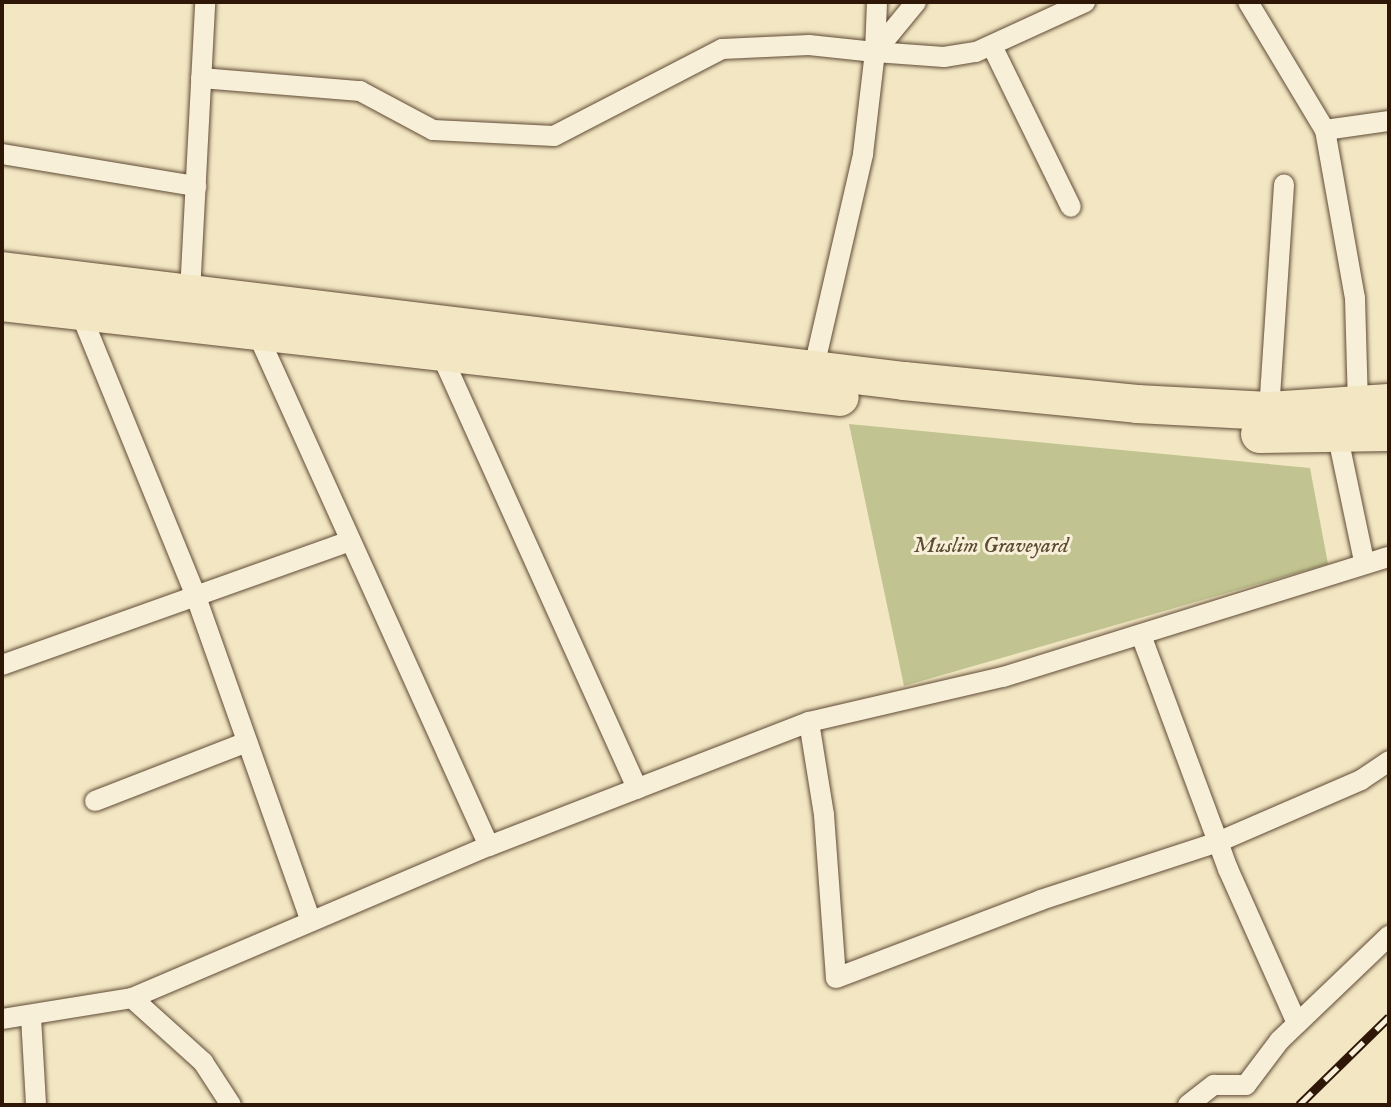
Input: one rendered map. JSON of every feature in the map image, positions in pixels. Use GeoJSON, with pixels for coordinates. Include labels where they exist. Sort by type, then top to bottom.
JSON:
{"type":"FeatureCollection","features":[{"type":"Feature","properties":{"kind":"highway"},"geometry":{"type":"LineString","coordinates":[[2,271],[1137,404],[1355,412],[1389,432]]}},
{"type":"Feature","properties":{"kind":"highway"},"geometry":{"type":"LineString","coordinates":[[2,302],[441,354],[1142,429],[1355,412]]}},
{"type":"Feature","properties":{"kind":"street"},"geometry":{"type":"LineString","coordinates":[[190,293],[205,2]]}},
{"type":"Feature","properties":{"kind":"street"},"geometry":{"type":"LineString","coordinates":[[814,367],[863,154],[875,52],[877,2]]}},
{"type":"Feature","properties":{"kind":"street"},"geometry":{"type":"LineString","coordinates":[[875,52],[916,2]]}},
{"type":"Feature","properties":{"kind":"street"},"geometry":{"type":"LineString","coordinates":[[201,78],[360,91],[433,130],[554,136],[722,49],[809,45],[944,57],[992,46],[1085,2]]}},
{"type":"Feature","properties":{"kind":"street"},"geometry":{"type":"LineString","coordinates":[[1248,2],[1325,130],[1344,212],[1355,298],[1355,412],[1364,561]]}},
{"type":"Feature","properties":{"kind":"street"},"geometry":{"type":"LineString","coordinates":[[992,46],[1071,207]]}},
{"type":"Feature","properties":{"kind":"street"},"geometry":{"type":"LineString","coordinates":[[1325,130],[1389,121]]}},
{"type":"Feature","properties":{"kind":"street"},"geometry":{"type":"LineString","coordinates":[[2,154],[196,186]]}},
{"type":"Feature","properties":{"kind":"street"},"geometry":{"type":"LineString","coordinates":[[1269,411],[1284,184]]}},
{"type":"Feature","properties":{"kind":"street"},"geometry":{"type":"LineString","coordinates":[[80,312],[195,594],[311,921]]}},
{"type":"Feature","properties":{"kind":"street"},"geometry":{"type":"LineString","coordinates":[[257,333],[348,542],[489,846]]}},
{"type":"Feature","properties":{"kind":"street"},"geometry":{"type":"LineString","coordinates":[[441,354],[637,789]]}},
{"type":"Feature","properties":{"kind":"street"},"geometry":{"type":"LineString","coordinates":[[2,665],[348,542]]}},
{"type":"Feature","properties":{"kind":"street"},"geometry":{"type":"LineString","coordinates":[[2,1019],[31,1017],[132,998],[489,846],[809,722],[1003,677],[1325,579],[1364,561],[1389,557]]}},
{"type":"Feature","properties":{"kind":"street"},"geometry":{"type":"LineString","coordinates":[[1141,635],[1218,842],[1297,1023]]}},
{"type":"Feature","properties":{"kind":"street"},"geometry":{"type":"LineString","coordinates":[[809,722],[824,815],[836,978],[1041,900],[1218,842],[1361,780],[1389,761]]}},
{"type":"Feature","properties":{"kind":"street"},"geometry":{"type":"LineString","coordinates":[[95,801],[247,742]]}},
{"type":"Feature","properties":{"kind":"street"},"geometry":{"type":"LineString","coordinates":[[1188,1105],[1214,1085],[1246,1085],[1297,1023],[1389,936]]}},
{"type":"Feature","properties":{"kind":"street"},"geometry":{"type":"LineString","coordinates":[[132,998],[203,1062],[231,1105]]}},
{"type":"Feature","properties":{"kind":"street"},"geometry":{"type":"LineString","coordinates":[[31,1017],[36,1105]]}},
{"type":"Feature","properties":{"kind":"green space","name":"Muslim Graveyard"},"geometry":{"type":"Polygon","coordinates":[[[849,424],[1310,468],[1328,564],[904,686],[849,424]]]}},
{"type":"Feature","properties":{"kind":"railway"},"geometry":{"type":"LineString","coordinates":[[1299,1105],[1389,1017]]}}]}
